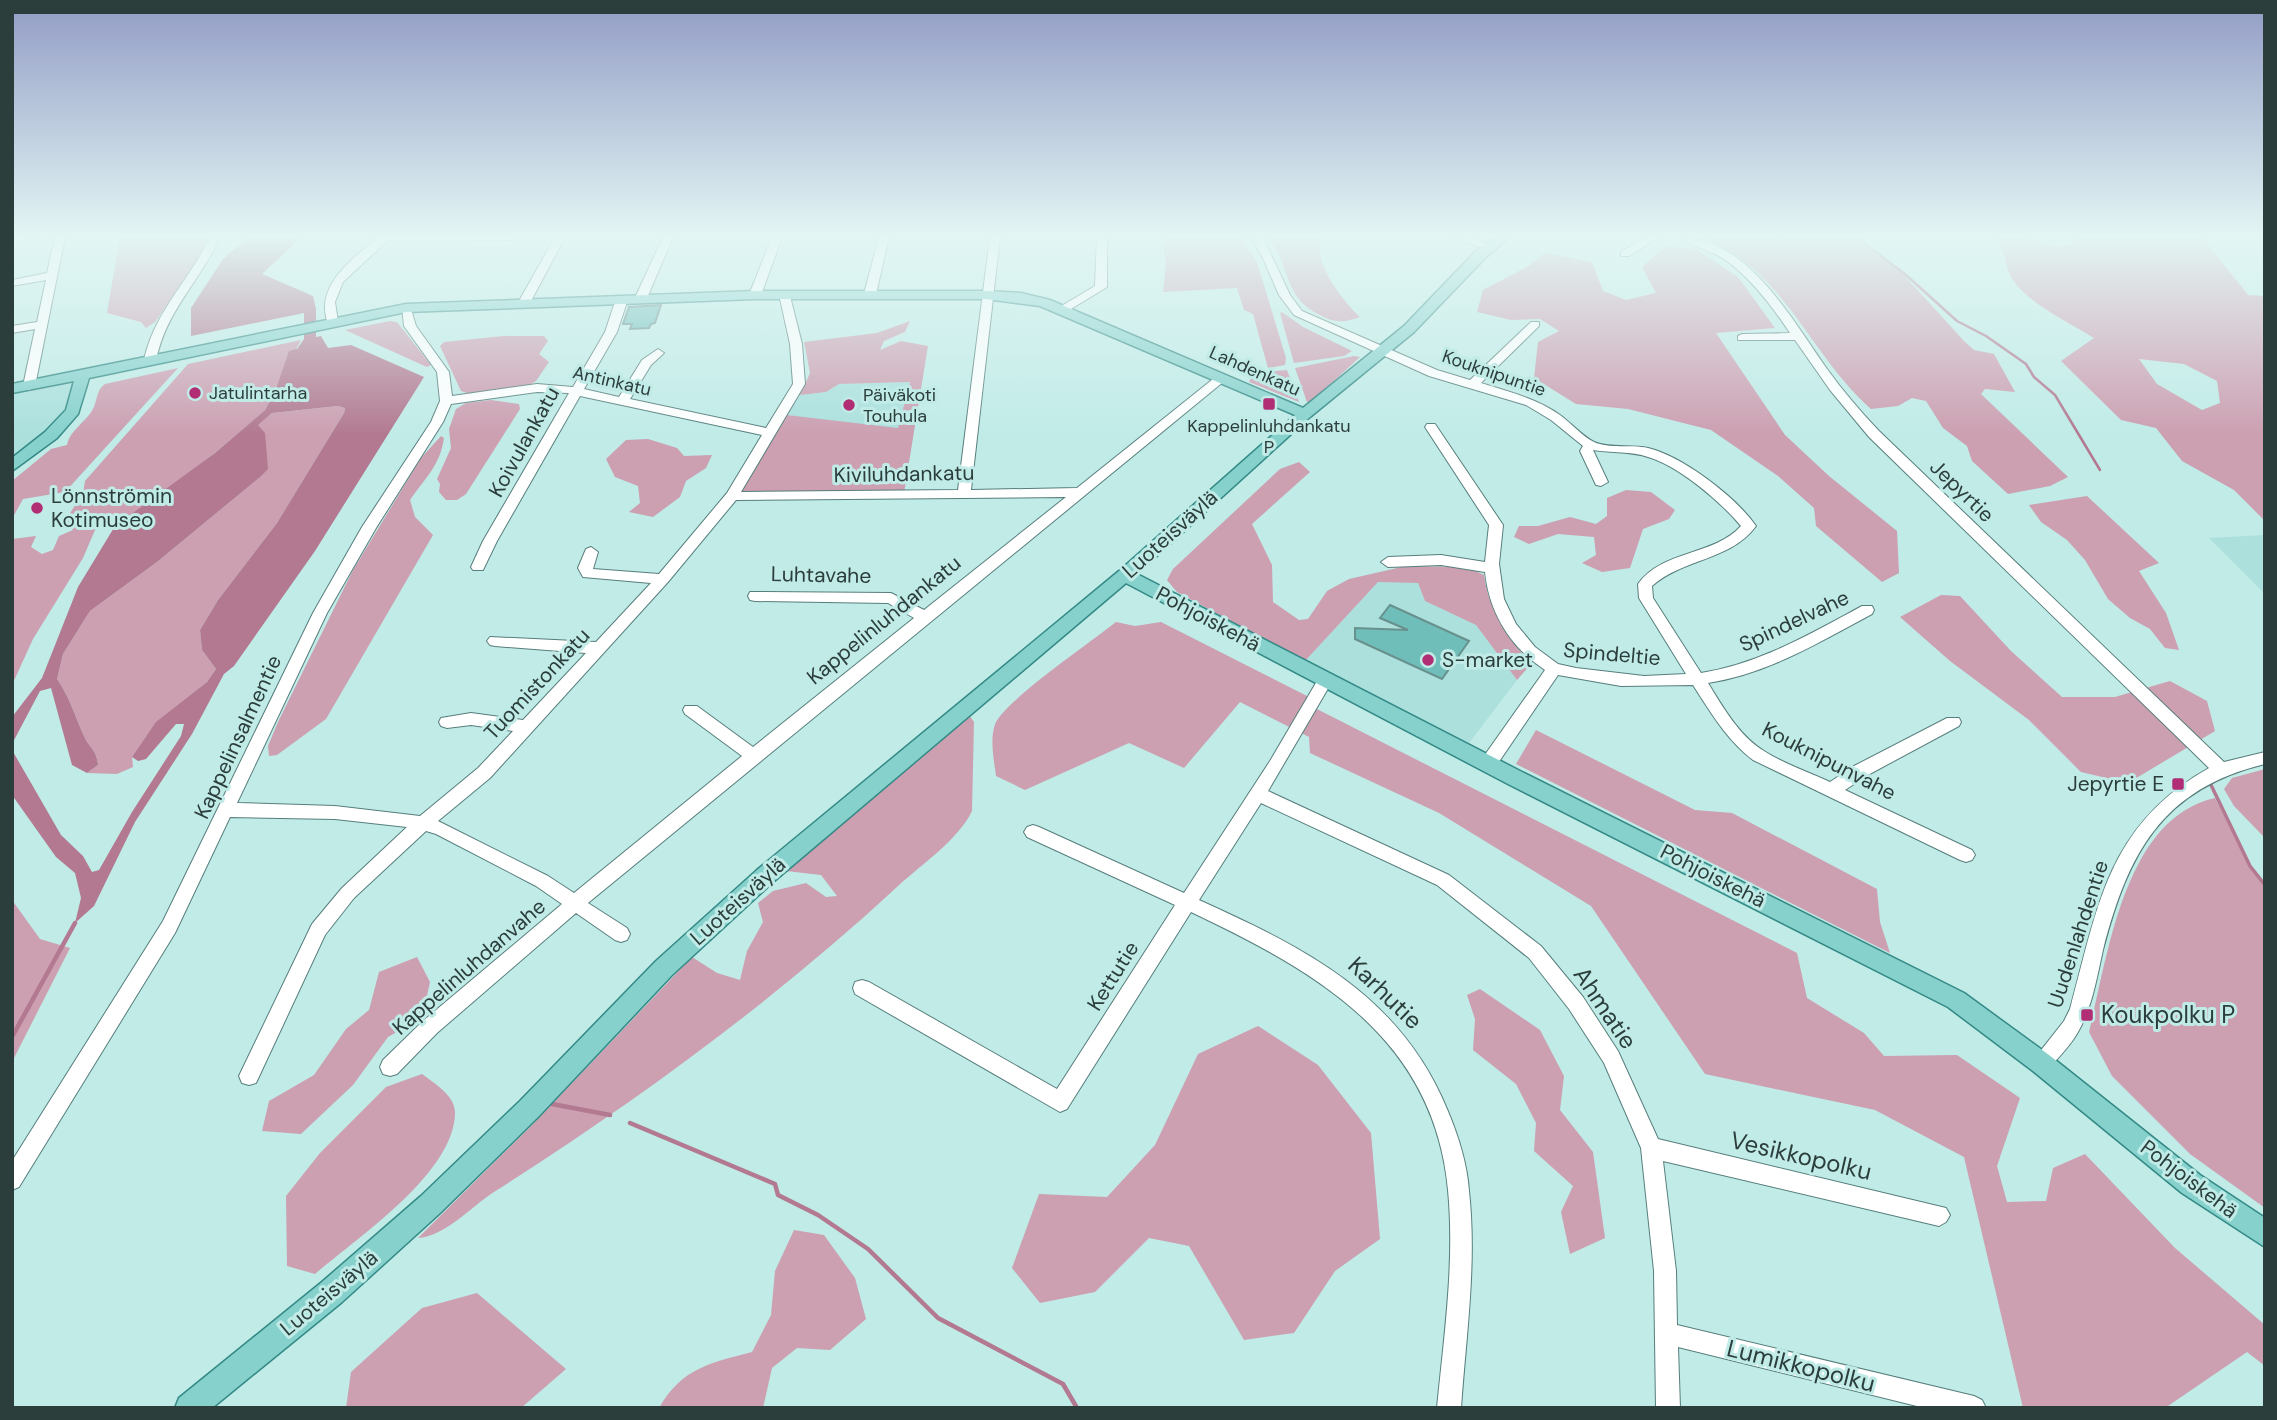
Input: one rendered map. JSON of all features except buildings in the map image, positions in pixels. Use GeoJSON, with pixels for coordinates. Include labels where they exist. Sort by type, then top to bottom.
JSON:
{"type":"FeatureCollection","features":[{"type":"Feature","properties":{"kind":"main road","name":"Lahdenkatu"},"geometry":{"type":"LineString","coordinates":[[299,328],[406,308],[518,303]]}},
{"type":"Feature","properties":{"kind":"main road","name":"Lahdenkatu"},"geometry":{"type":"LineString","coordinates":[[1045,303],[1305,414]]}},
{"type":"Feature","properties":{"kind":"main road","name":"Luoteisväylä"},"geometry":{"type":"LineString","coordinates":[[189,1408],[332,1292],[430,1205],[528,1109],[664,968],[732,905],[1125,575],[1305,414],[1409,329],[1434,303]]}},
{"type":"Feature","properties":{"kind":"main road"},"geometry":{"type":"LineString","coordinates":[[12,389],[299,328]]}},
{"type":"Feature","properties":{"kind":"main road"},"geometry":{"type":"LineString","coordinates":[[12,466],[51,435],[73,411],[83,374]]}},
{"type":"Feature","properties":{"kind":"main road","name":"Pohjoiskehä"},"geometry":{"type":"LineString","coordinates":[[1125,575],[1325,681],[1956,1000],[2041,1063],[2191,1184],[2265,1234]]}},
{"type":"Feature","properties":{"kind":"street"},"geometry":{"type":"LineString","coordinates":[[29,386],[46,303]]}},
{"type":"Feature","properties":{"kind":"street"},"geometry":{"type":"LineString","coordinates":[[150,360],[158,324],[173,303]]}},
{"type":"Feature","properties":{"kind":"street"},"geometry":{"type":"LineString","coordinates":[[327,323],[329,303]]}},
{"type":"Feature","properties":{"kind":"street","name":"Koivulankatu"},"geometry":{"type":"LineString","coordinates":[[478,567],[575,391],[611,332],[621,303]]}},
{"type":"Feature","properties":{"kind":"street","name":"Tuomistonkatu"},"geometry":{"type":"LineString","coordinates":[[249,1076],[318,930],[348,893],[424,823],[477,779],[663,579],[732,496],[799,384],[796,344],[787,303]]}},
{"type":"Feature","properties":{"kind":"street"},"geometry":{"type":"LineString","coordinates":[[964,494],[985,303]]}},
{"type":"Feature","properties":{"kind":"street"},"geometry":{"type":"LineString","coordinates":[[1062,310],[1073,303]]}},
{"type":"Feature","properties":{"kind":"street","name":"Kouknipuntie"},"geometry":{"type":"LineString","coordinates":[[1290,303],[1308,319],[1380,351],[1542,408],[1590,444]]}},
{"type":"Feature","properties":{"kind":"street","name":"Jepyrtie"},"geometry":{"type":"LineString","coordinates":[[1777,303],[1847,404],[1874,434],[2221,771]]}},
{"type":"Feature","properties":{"kind":"street"},"geometry":{"type":"LineString","coordinates":[[406,308],[410,326],[443,372],[446,401]]}},
{"type":"Feature","properties":{"kind":"street"},"geometry":{"type":"LineString","coordinates":[[12,330],[42,324]]}},
{"type":"Feature","properties":{"kind":"street"},"geometry":{"type":"LineString","coordinates":[[1472,385],[1535,324]]}},
{"type":"Feature","properties":{"kind":"street"},"geometry":{"type":"LineString","coordinates":[[1742,338],[1798,336]]}},
{"type":"Feature","properties":{"kind":"street"},"geometry":{"type":"LineString","coordinates":[[622,402],[646,363],[658,353]]}},
{"type":"Feature","properties":{"kind":"street","name":"Kappelinluhdankatu"},"geometry":{"type":"LineString","coordinates":[[578,903],[752,755],[1222,378]]}},
{"type":"Feature","properties":{"kind":"street","name":"Antinkatu"},"geometry":{"type":"LineString","coordinates":[[446,401],[562,387],[769,433]]}},
{"type":"Feature","properties":{"kind":"street","name":"Kappelinsalmentie"},"geometry":{"type":"LineString","coordinates":[[12,1180],[169,927],[228,810],[320,613],[369,527],[437,422],[446,401]]}},
{"type":"Feature","properties":{"kind":"street"},"geometry":{"type":"LineString","coordinates":[[1431,427],[1496,525],[1491,568],[1494,592],[1517,636],[1538,660],[1554,669]]}},
{"type":"Feature","properties":{"kind":"street"},"geometry":{"type":"LineString","coordinates":[[1601,482],[1586,451],[1590,444],[1640,450],[1669,460],[1735,511],[1749,526],[1738,538],[1664,568],[1645,584],[1646,598],[1698,678]]}},
{"type":"Feature","properties":{"kind":"street","name":"Kiviluhdankatu"},"geometry":{"type":"LineString","coordinates":[[732,496],[812,498],[1078,492]]}},
{"type":"Feature","properties":{"kind":"street"},"geometry":{"type":"LineString","coordinates":[[591,552],[585,568],[588,574],[663,579]]}},
{"type":"Feature","properties":{"kind":"street"},"geometry":{"type":"LineString","coordinates":[[1388,562],[1440,560],[1491,568]]}},
{"type":"Feature","properties":{"kind":"street","name":"Luhtavahe"},"geometry":{"type":"LineString","coordinates":[[755,596],[891,598],[923,617]]}},
{"type":"Feature","properties":{"kind":"street","name":"Spindelvahe"},"geometry":{"type":"LineString","coordinates":[[1698,678],[1733,672],[1761,663],[1867,610]]}},
{"type":"Feature","properties":{"kind":"street"},"geometry":{"type":"LineString","coordinates":[[495,641],[599,648]]}},
{"type":"Feature","properties":{"kind":"street","name":"Spindeltie"},"geometry":{"type":"LineString","coordinates":[[1488,764],[1554,669],[1592,678],[1698,678]]}},
{"type":"Feature","properties":{"kind":"street","name":"Kouknipunvahe"},"geometry":{"type":"LineString","coordinates":[[1698,678],[1722,718],[1745,745],[1779,766],[1833,789],[1966,855]]}},
{"type":"Feature","properties":{"kind":"street","name":"Kettutie"},"geometry":{"type":"LineString","coordinates":[[862,988],[1060,1102],[1187,902],[1260,795],[1325,681]]}},
{"type":"Feature","properties":{"kind":"street"},"geometry":{"type":"LineString","coordinates":[[691,710],[752,755]]}},
{"type":"Feature","properties":{"kind":"street"},"geometry":{"type":"LineString","coordinates":[[447,722],[471,719],[527,727]]}},
{"type":"Feature","properties":{"kind":"street"},"geometry":{"type":"LineString","coordinates":[[1833,789],[1860,771],[1952,722]]}},
{"type":"Feature","properties":{"kind":"street","name":"Uudenlahdentie"},"geometry":{"type":"LineString","coordinates":[[2041,1063],[2071,1027],[2079,1009],[2125,860],[2142,834],[2175,800],[2221,771],[2265,758]]}},
{"type":"Feature","properties":{"kind":"street","name":"Ahmatie"},"geometry":{"type":"LineString","coordinates":[[1260,795],[1443,880],[1535,952],[1576,1003],[1611,1057],[1651,1149],[1664,1259],[1669,1334],[1668,1408]]}},
{"type":"Feature","properties":{"kind":"street"},"geometry":{"type":"LineString","coordinates":[[228,810],[330,814],[424,823],[463,840],[578,903],[621,934]]}},
{"type":"Feature","properties":{"kind":"street","name":"Karhutie"},"geometry":{"type":"LineString","coordinates":[[1033,832],[1187,902],[1317,967],[1352,992],[1380,1019],[1415,1060],[1437,1109],[1451,1150],[1459,1191],[1460,1247],[1449,1408]]}},
{"type":"Feature","properties":{"kind":"street","name":"Kappelinluhdanvahe"},"geometry":{"type":"LineString","coordinates":[[390,1067],[430,1027],[578,903]]}},
{"type":"Feature","properties":{"kind":"street","name":"Vesikkopolku"},"geometry":{"type":"LineString","coordinates":[[1651,1149],[1939,1215]]}},
{"type":"Feature","properties":{"kind":"street","name":"Lumikkopolku"},"geometry":{"type":"LineString","coordinates":[[1669,1334],[1974,1408]]}},
{"type":"Feature","properties":{"kind":"shaded area"},"geometry":{"type":"Polygon","coordinates":[[[109,303],[168,303],[155,322],[146,328],[141,322],[107,313],[109,303]]]}},
{"type":"Feature","properties":{"kind":"shaded area"},"geometry":{"type":"Polygon","coordinates":[[[194,303],[315,303],[316,337],[321,336],[328,348],[351,345],[424,377],[315,551],[234,666],[224,674],[192,734],[135,822],[94,906],[75,923],[81,898],[75,873],[56,857],[12,795],[12,750],[61,835],[83,856],[92,872],[99,870],[132,812],[181,736],[184,724],[176,724],[146,759],[138,761],[132,757],[156,722],[207,682],[216,669],[202,650],[200,630],[218,600],[277,523],[345,408],[338,406],[272,413],[258,425],[265,433],[268,469],[157,562],[90,611],[63,654],[57,679],[98,765],[87,773],[72,765],[51,688],[40,691],[12,744],[12,717],[42,678],[78,587],[115,526],[215,453],[265,410],[276,389],[289,351],[297,349],[304,339],[304,313],[191,336],[191,308],[194,303]]]}},
{"type":"Feature","properties":{"kind":"shaded area"},"geometry":{"type":"Polygon","coordinates":[[[1242,303],[1269,303],[1286,358],[1285,365],[1268,368],[1253,314],[1244,310],[1242,303]]]}},
{"type":"Feature","properties":{"kind":"shaded area"},"geometry":{"type":"Polygon","coordinates":[[[1303,303],[1348,303],[1360,317],[1334,320],[1303,303]]]}},
{"type":"Feature","properties":{"kind":"shaded area"},"geometry":{"type":"Polygon","coordinates":[[[1479,303],[1757,303],[1775,328],[1716,333],[1785,435],[1829,476],[1897,531],[1899,573],[1882,582],[1816,526],[1814,508],[1778,476],[1711,430],[1628,409],[1576,404],[1534,378],[1538,342],[1559,331],[1540,319],[1511,320],[1477,312],[1479,303]]]}},
{"type":"Feature","properties":{"kind":"shaded area"},"geometry":{"type":"Polygon","coordinates":[[[1785,303],[1930,303],[1974,350],[1994,354],[2015,392],[1985,389],[1981,394],[2068,477],[2050,486],[2008,494],[1972,461],[1967,446],[1943,428],[1926,401],[1912,398],[1898,406],[1871,409],[1849,387],[1785,303]]]}},
{"type":"Feature","properties":{"kind":"shaded area"},"geometry":{"type":"Polygon","coordinates":[[[2037,303],[2265,303],[2265,521],[2234,490],[2182,461],[2156,428],[2121,420],[2061,361],[2094,338],[2037,303]],[[2139,359],[2157,384],[2202,410],[2220,403],[2217,381],[2184,364],[2139,359]]]}},
{"type":"Feature","properties":{"kind":"shaded area"},"geometry":{"type":"Polygon","coordinates":[[[1280,313],[1303,327],[1352,351],[1344,356],[1294,363],[1280,313]]]}},
{"type":"Feature","properties":{"kind":"shaded area"},"geometry":{"type":"Polygon","coordinates":[[[910,321],[905,332],[884,341],[880,350],[901,341],[928,346],[904,493],[741,491],[787,415],[898,428],[910,382],[839,384],[826,392],[800,395],[810,373],[804,342],[877,333],[910,321]]]}},
{"type":"Feature","properties":{"kind":"shaded area"},"geometry":{"type":"Polygon","coordinates":[[[397,322],[431,365],[427,367],[345,330],[397,322]]]}},
{"type":"Feature","properties":{"kind":"shaded area"},"geometry":{"type":"Polygon","coordinates":[[[503,336],[544,336],[548,341],[539,354],[549,362],[536,381],[526,387],[470,394],[461,391],[440,346],[444,342],[503,336]]]}},
{"type":"Feature","properties":{"kind":"shaded area"},"geometry":{"type":"Polygon","coordinates":[[[301,340],[265,410],[215,453],[136,513],[115,526],[95,530],[83,558],[33,639],[12,685],[12,539],[36,536],[31,547],[42,554],[53,550],[59,536],[73,530],[63,524],[83,493],[85,481],[188,364],[301,340]]]}},
{"type":"Feature","properties":{"kind":"shaded area"},"geometry":{"type":"Polygon","coordinates":[[[1360,357],[1310,403],[1307,402],[1295,368],[1360,357]]]}},
{"type":"Feature","properties":{"kind":"shaded area"},"geometry":{"type":"Polygon","coordinates":[[[178,368],[65,492],[23,499],[12,519],[12,481],[51,449],[67,445],[71,435],[93,409],[102,386],[178,368]]]}},
{"type":"Feature","properties":{"kind":"shaded area"},"geometry":{"type":"Polygon","coordinates":[[[1287,370],[1299,402],[1249,382],[1253,373],[1287,370]]]}},
{"type":"Feature","properties":{"kind":"shaded area"},"geometry":{"type":"Polygon","coordinates":[[[83,374],[78,403],[12,466],[12,389],[83,374]]]}},
{"type":"Feature","properties":{"kind":"shaded area","name":"Päiväkoti Touhula"},"geometry":{"type":"Polygon","coordinates":[[[910,382],[898,429],[787,415],[800,395],[826,392],[839,384],[910,382]]]}},
{"type":"Feature","properties":{"kind":"shaded area"},"geometry":{"type":"Polygon","coordinates":[[[491,400],[519,404],[520,409],[466,494],[457,500],[446,500],[439,492],[440,484],[437,479],[451,448],[449,429],[456,409],[466,403],[491,400]]]}},
{"type":"Feature","properties":{"kind":"shaded area"},"geometry":{"type":"Polygon","coordinates":[[[338,406],[345,408],[344,413],[277,523],[218,600],[200,630],[202,650],[216,669],[207,682],[156,723],[132,757],[133,767],[117,774],[87,773],[98,765],[96,756],[57,679],[63,654],[90,611],[157,562],[259,478],[257,425],[272,413],[338,406]]]}},
{"type":"Feature","properties":{"kind":"shaded area"},"geometry":{"type":"Polygon","coordinates":[[[441,436],[444,438],[442,448],[435,464],[410,500],[415,517],[433,535],[326,719],[277,755],[269,756],[268,746],[278,722],[353,570],[421,458],[441,436]]]}},
{"type":"Feature","properties":{"kind":"shaded area"},"geometry":{"type":"Polygon","coordinates":[[[648,439],[677,448],[684,456],[712,455],[706,468],[686,481],[680,497],[653,517],[629,512],[640,503],[638,486],[615,477],[606,459],[626,440],[648,439]]]}},
{"type":"Feature","properties":{"kind":"shaded area"},"geometry":{"type":"Polygon","coordinates":[[[1299,462],[1310,472],[1252,524],[1272,565],[1273,602],[1299,620],[1308,619],[1327,591],[1349,579],[1406,566],[1467,567],[1484,575],[1495,612],[1531,664],[1517,680],[1476,625],[1425,601],[1418,583],[1378,582],[1305,661],[1177,592],[1167,580],[1173,569],[1280,469],[1299,462]]]}},
{"type":"Feature","properties":{"kind":"shaded area"},"geometry":{"type":"Polygon","coordinates":[[[1626,490],[1651,492],[1675,510],[1669,519],[1643,529],[1630,568],[1602,572],[1582,563],[1596,555],[1594,537],[1558,534],[1529,544],[1514,537],[1519,526],[1538,526],[1570,517],[1596,524],[1607,516],[1607,498],[1626,490]]]}},
{"type":"Feature","properties":{"kind":"shaded area"},"geometry":{"type":"Polygon","coordinates":[[[2087,496],[2159,563],[2139,571],[2166,613],[2179,650],[2165,648],[2150,629],[2130,618],[2108,599],[2085,560],[2067,540],[2041,522],[2029,505],[2087,496]]]}},
{"type":"Feature","properties":{"kind":"shaded area"},"geometry":{"type":"Polygon","coordinates":[[[2265,535],[2265,594],[2209,538],[2265,535]]]}},
{"type":"Feature","properties":{"kind":"shaded area"},"geometry":{"type":"Polygon","coordinates":[[[1378,582],[1418,583],[1425,601],[1476,625],[1517,680],[1469,743],[1305,661],[1378,582]]]}},
{"type":"Feature","properties":{"kind":"shaded area"},"geometry":{"type":"Polygon","coordinates":[[[1941,595],[1960,596],[2011,651],[2062,697],[2115,697],[2170,681],[2207,701],[2215,731],[2128,783],[2081,772],[2029,720],[1950,661],[1900,617],[1941,595]]]}},
{"type":"Feature","properties":{"kind":"shaded area"},"geometry":{"type":"Polygon","coordinates":[[[1116,622],[1135,626],[1161,622],[1307,696],[1307,704],[1797,953],[1807,998],[1864,1033],[1884,1056],[1957,1055],[2020,1098],[1997,1166],[2007,1202],[2046,1201],[2053,1168],[2085,1154],[2175,1248],[2265,1325],[2265,1366],[2247,1352],[2165,1408],[2023,1408],[1964,1157],[1875,1110],[1705,1074],[1591,906],[1439,813],[1310,753],[1309,737],[1240,702],[1184,768],[1129,743],[1025,790],[996,776],[993,735],[996,722],[1033,685],[1116,622]]]}},
{"type":"Feature","properties":{"kind":"shaded area"},"geometry":{"type":"Polygon","coordinates":[[[969,715],[974,722],[972,811],[949,842],[803,970],[703,1048],[600,1122],[485,1198],[448,1227],[418,1238],[534,1123],[692,957],[717,973],[740,980],[747,951],[763,922],[758,903],[773,891],[806,883],[826,897],[837,896],[821,875],[786,871],[969,715]]]}},
{"type":"Feature","properties":{"kind":"shaded area"},"geometry":{"type":"Polygon","coordinates":[[[1536,730],[1695,810],[1732,813],[1877,889],[1880,922],[1890,953],[1516,764],[1536,730]]]}},
{"type":"Feature","properties":{"kind":"shaded area"},"geometry":{"type":"Polygon","coordinates":[[[2265,769],[2265,838],[2234,806],[2224,789],[2232,778],[2265,769]]]}},
{"type":"Feature","properties":{"kind":"shaded area"},"geometry":{"type":"Polygon","coordinates":[[[2215,798],[2250,866],[2265,885],[2265,1208],[2190,1154],[2112,1076],[2089,1032],[2113,930],[2140,861],[2160,832],[2184,811],[2215,798]]]}},
{"type":"Feature","properties":{"kind":"shaded area"},"geometry":{"type":"Polygon","coordinates":[[[12,900],[40,939],[70,948],[12,1062],[12,900]]]}},
{"type":"Feature","properties":{"kind":"shaded area"},"geometry":{"type":"Polygon","coordinates":[[[417,957],[430,982],[422,1018],[388,1037],[353,1085],[301,1134],[262,1131],[269,1101],[314,1075],[346,1029],[369,1010],[379,972],[417,957]]]}},
{"type":"Feature","properties":{"kind":"shaded area"},"geometry":{"type":"Polygon","coordinates":[[[1480,989],[1540,1030],[1564,1076],[1560,1110],[1593,1152],[1605,1238],[1570,1254],[1561,1212],[1573,1186],[1534,1151],[1536,1123],[1516,1084],[1473,1050],[1475,1019],[1467,995],[1480,989]]]}},
{"type":"Feature","properties":{"kind":"shaded area"},"geometry":{"type":"Polygon","coordinates":[[[1258,1026],[1318,1065],[1371,1133],[1380,1239],[1335,1271],[1294,1333],[1244,1340],[1189,1246],[1149,1238],[1095,1292],[1040,1303],[1012,1268],[1039,1194],[1107,1197],[1155,1145],[1198,1054],[1258,1026]]]}},
{"type":"Feature","properties":{"kind":"shaded area"},"geometry":{"type":"Polygon","coordinates":[[[422,1074],[444,1091],[454,1108],[450,1137],[438,1159],[400,1203],[315,1274],[287,1266],[286,1196],[320,1153],[386,1087],[422,1074]]]}},
{"type":"Feature","properties":{"kind":"shaded area"},"geometry":{"type":"Polygon","coordinates":[[[794,1230],[824,1235],[855,1278],[866,1319],[830,1350],[797,1348],[772,1368],[763,1408],[659,1408],[677,1384],[698,1369],[752,1352],[771,1315],[775,1271],[794,1230]]]}},
{"type":"Feature","properties":{"kind":"shaded area"},"geometry":{"type":"Polygon","coordinates":[[[477,1293],[566,1369],[521,1408],[346,1408],[351,1372],[422,1308],[477,1293]]]}},
{"type":"Feature","properties":{"kind":"waterway"},"geometry":{"type":"LineString","coordinates":[[1937,303],[1957,321],[1986,336],[2026,364],[2034,377],[2055,395],[2100,470]]}},
{"type":"Feature","properties":{"kind":"waterway"},"geometry":{"type":"LineString","coordinates":[[2211,785],[2250,866],[2265,885]]}},
{"type":"Feature","properties":{"kind":"waterway"},"geometry":{"type":"LineString","coordinates":[[12,1037],[75,923]]}},
{"type":"Feature","properties":{"kind":"waterway"},"geometry":{"type":"LineString","coordinates":[[552,1104],[610,1115]]}},
{"type":"Feature","properties":{"kind":"waterway"},"geometry":{"type":"LineString","coordinates":[[630,1123],[775,1184],[778,1195],[818,1215],[868,1249],[938,1318],[1063,1384],[1077,1408]]}},
{"type":"Feature","properties":{"kind":"place","name":"Jatulintarha"},"geometry":{"type":"Point","coordinates":[195,393]}},
{"type":"Feature","properties":{"kind":"place","name":"Kappelinluhdankatu P"},"geometry":{"type":"Point","coordinates":[1269,404]}},
{"type":"Feature","properties":{"kind":"place","name":"Päiväkoti Touhula"},"geometry":{"type":"Point","coordinates":[849,405]}},
{"type":"Feature","properties":{"kind":"place","name":"Lönnströmin Kotimuseo"},"geometry":{"type":"Point","coordinates":[37,508]}},
{"type":"Feature","properties":{"kind":"place","name":"S-market"},"geometry":{"type":"Point","coordinates":[1428,660]}},
{"type":"Feature","properties":{"kind":"place","name":"Jepyrtie E"},"geometry":{"type":"Point","coordinates":[2178,784]}},
{"type":"Feature","properties":{"kind":"place","name":"Koukpolku P"},"geometry":{"type":"Point","coordinates":[2087,1015]}}]}
